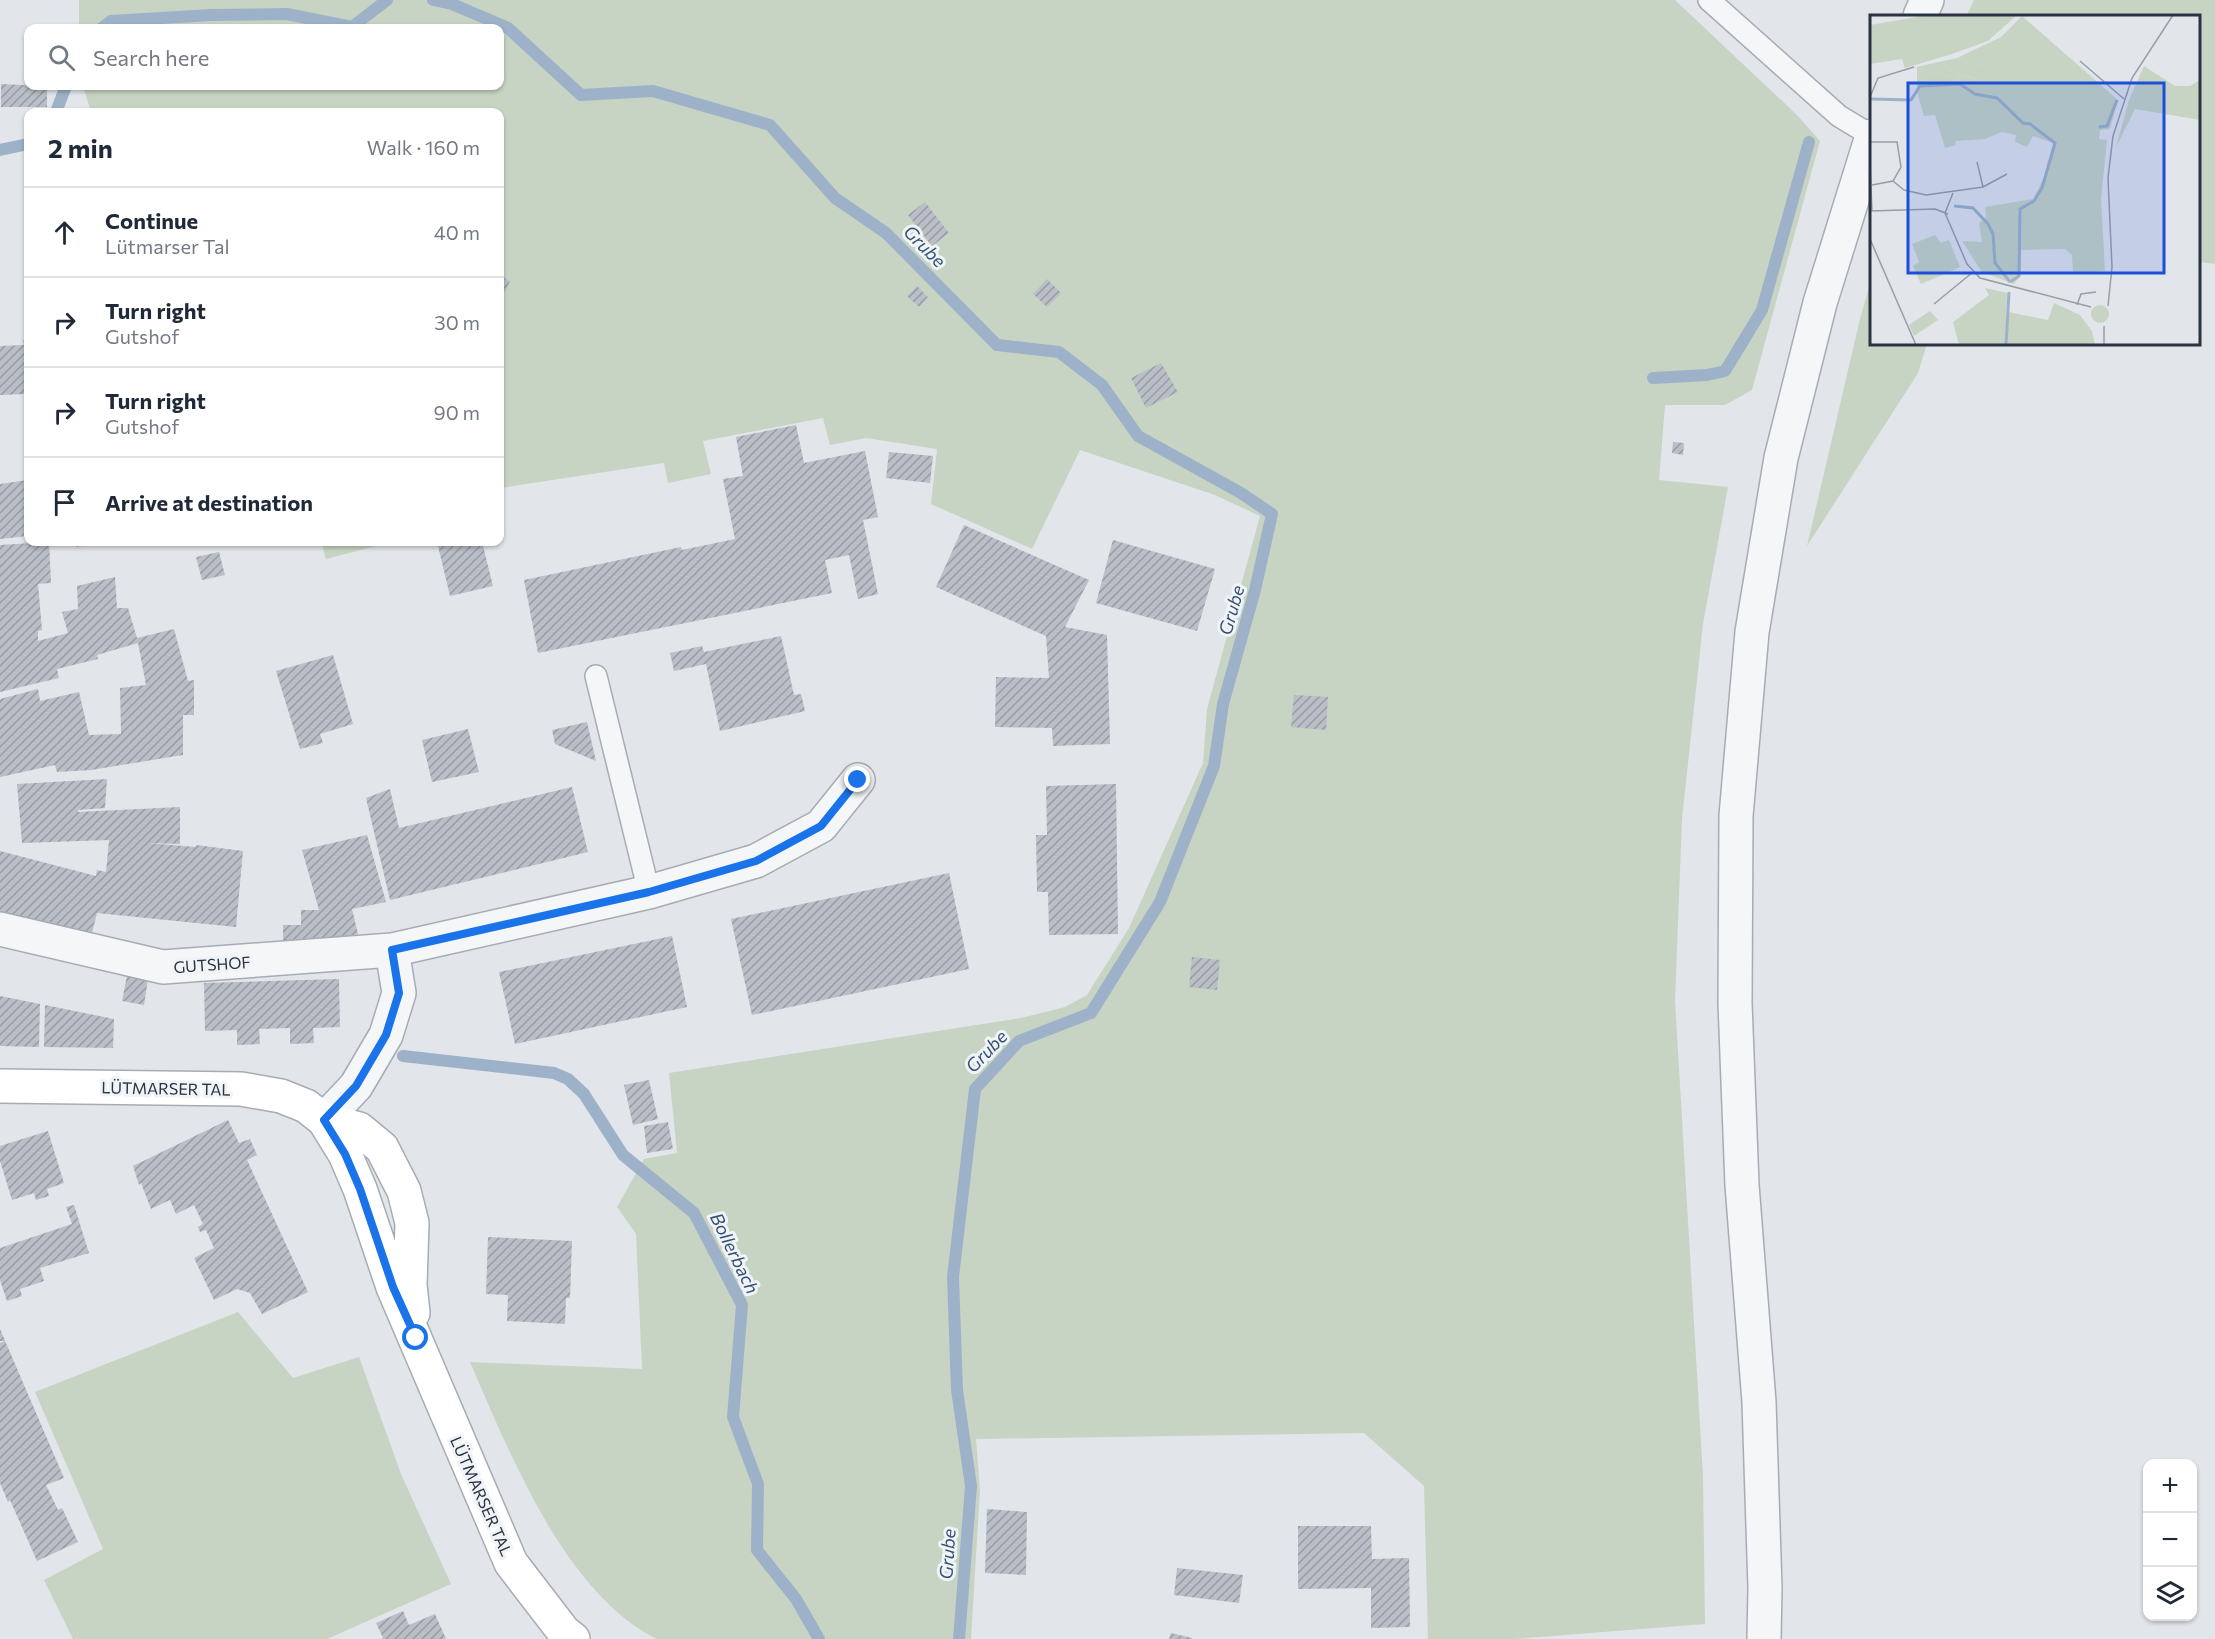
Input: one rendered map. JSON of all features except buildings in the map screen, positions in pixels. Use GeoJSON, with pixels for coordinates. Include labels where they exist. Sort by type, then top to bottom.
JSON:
{"type":"FeatureCollection","features":[{"type":"Feature","properties":{"kind":"main road","name":"LÜTMARSER TAL"},"geometry":{"type":"LineString","coordinates":[[0,1086],[241,1089],[281,1096],[306,1106],[324,1120],[359,1129],[382,1148],[404,1191],[412,1223],[410,1285],[416,1338],[451,1426],[511,1563],[566,1637]]}},
{"type":"Feature","properties":{"kind":"street"},"geometry":{"type":"LineString","coordinates":[[1920,15],[1927,0]]}},
{"type":"Feature","properties":{"kind":"street"},"geometry":{"type":"LineString","coordinates":[[1764,1639],[1765,1588],[1759,1402],[1742,1185],[1735,1003],[1736,816],[1752,632],[1781,458],[1820,303],[1870,142]]}},
{"type":"Feature","properties":{"kind":"street","name":"GUTSHOF"},"geometry":{"type":"LineString","coordinates":[[0,929],[163,967],[392,950],[649,892],[756,861],[821,826],[858,780]]}},
{"type":"Feature","properties":{"kind":"street"},"geometry":{"type":"LineString","coordinates":[[324,1120],[356,1086],[386,1035],[399,993],[392,950]]}},
{"type":"Feature","properties":{"kind":"lane"},"geometry":{"type":"LineString","coordinates":[[1709,0],[1839,116],[1870,135]]}},
{"type":"Feature","properties":{"kind":"lane"},"geometry":{"type":"LineString","coordinates":[[596,676],[649,892]]}},
{"type":"Feature","properties":{"kind":"green space"},"geometry":{"type":"Polygon","coordinates":[[[79,0],[1675,0],[1797,115],[1820,141],[1752,390],[1725,405],[1665,405],[1659,480],[1728,487],[1703,624],[1682,819],[1675,1000],[1703,1476],[1705,1624],[1515,1639],[1428,1639],[1424,1486],[1364,1433],[976,1439],[980,1490],[971,1639],[657,1639],[624,1618],[594,1589],[568,1555],[522,1477],[470,1362],[642,1369],[636,1234],[617,1207],[644,1159],[677,1153],[669,1073],[1021,1018],[1065,1007],[1087,995],[1129,928],[1203,763],[1207,709],[1260,516],[1215,495],[1080,450],[1032,549],[931,504],[937,449],[866,438],[830,445],[823,418],[703,441],[711,474],[668,483],[664,463],[504,487],[504,108],[90,108],[84,90],[504,90],[504,24],[79,24],[79,0]]]}},
{"type":"Feature","properties":{"kind":"green space"},"geometry":{"type":"Polygon","coordinates":[[[1974,0],[2215,0],[2215,264],[2200,262],[2200,15],[1966,15],[1974,0]]]}},
{"type":"Feature","properties":{"kind":"green space"},"geometry":{"type":"Polygon","coordinates":[[[1870,284],[1870,345],[1927,345],[1918,373],[1807,546],[1870,284]]]}},
{"type":"Feature","properties":{"kind":"green space"},"geometry":{"type":"Polygon","coordinates":[[[322,546],[376,546],[326,559],[322,546]]]}},
{"type":"Feature","properties":{"kind":"green space"},"geometry":{"type":"Polygon","coordinates":[[[238,1312],[293,1378],[359,1357],[401,1474],[451,1584],[327,1639],[73,1639],[44,1580],[103,1549],[35,1392],[238,1312]]]}},
{"type":"Feature","properties":{"kind":"waterway","name":"Grube"},"geometry":{"type":"LineString","coordinates":[[356,24],[387,0]]}},
{"type":"Feature","properties":{"kind":"waterway","name":"Grube"},"geometry":{"type":"LineString","coordinates":[[433,0],[452,4],[499,24]]}},
{"type":"Feature","properties":{"kind":"waterway","name":"Grube"},"geometry":{"type":"LineString","coordinates":[[107,24],[111,21],[211,15],[287,14],[337,24]]}},
{"type":"Feature","properties":{"kind":"waterway","name":"Grube"},"geometry":{"type":"LineString","coordinates":[[504,26],[581,95],[653,91],[770,125],[835,198],[886,233],[997,345],[1059,352],[1102,385],[1138,436],[1241,493],[1272,514],[1255,590],[1223,704],[1214,766],[1160,902],[1091,1013],[1019,1041],[975,1089],[953,1277],[957,1390],[971,1486],[959,1639]]}},
{"type":"Feature","properties":{"kind":"waterway","name":"Grube"},"geometry":{"type":"LineString","coordinates":[[58,108],[64,90]]}},
{"type":"Feature","properties":{"kind":"waterway"},"geometry":{"type":"LineString","coordinates":[[1653,378],[1707,375],[1725,371],[1762,310],[1809,142]]}},
{"type":"Feature","properties":{"kind":"waterway","name":"Grube"},"geometry":{"type":"LineString","coordinates":[[0,150],[24,145]]}},
{"type":"Feature","properties":{"kind":"waterway","name":"Bollerbach"},"geometry":{"type":"LineString","coordinates":[[403,1056],[554,1073],[568,1079],[584,1094],[623,1155],[694,1213],[742,1305],[733,1417],[758,1484],[757,1550],[796,1599],[819,1639]]}},
{"type":"Feature","properties":{"kind":"route"},"geometry":{"type":"LineString","coordinates":[[416,1338],[393,1287],[360,1189],[345,1154],[324,1120],[356,1086],[386,1035],[399,993],[392,950],[649,892],[756,861],[821,826],[858,780]]}}]}
